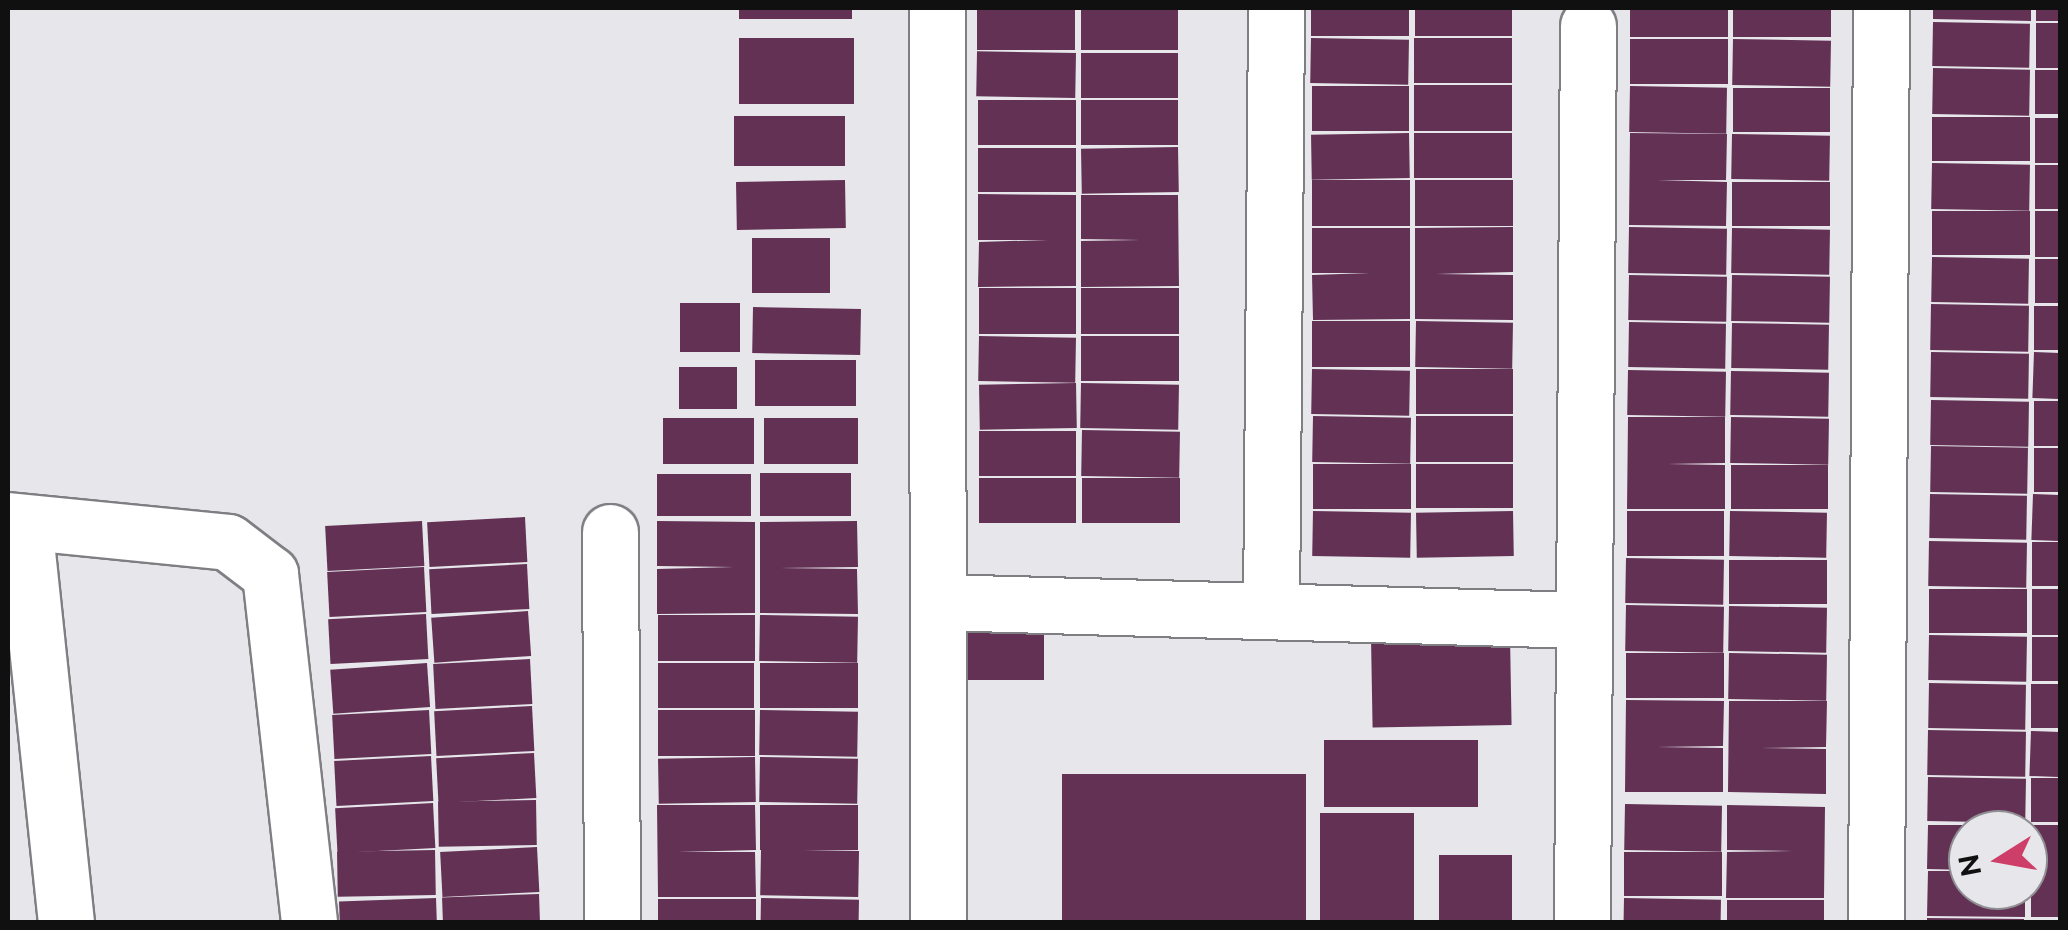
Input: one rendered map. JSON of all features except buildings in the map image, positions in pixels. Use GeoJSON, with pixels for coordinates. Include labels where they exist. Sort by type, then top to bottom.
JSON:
{"type":"FeatureCollection","features":[{"type":"Feature","properties":{"kind":"street"},"geometry":{"type":"LineString","coordinates":[[937,8],[938,922]]}},
{"type":"Feature","properties":{"kind":"street"},"geometry":{"type":"LineString","coordinates":[[1270,611],[1276,8]]}},
{"type":"Feature","properties":{"kind":"street"},"geometry":{"type":"LineString","coordinates":[[1876,922],[1880,8]]}},
{"type":"Feature","properties":{"kind":"street"},"geometry":{"type":"LineString","coordinates":[[1582,922],[1588,26]]}},
{"type":"Feature","properties":{"kind":"street"},"geometry":{"type":"LineString","coordinates":[[66,922],[16,522],[228,542],[270,574],[309,922]]}},
{"type":"Feature","properties":{"kind":"street"},"geometry":{"type":"LineString","coordinates":[[610,532],[612,922]]}},
{"type":"Feature","properties":{"kind":"street"},"geometry":{"type":"LineString","coordinates":[[938,602],[1584,620]]}}]}
